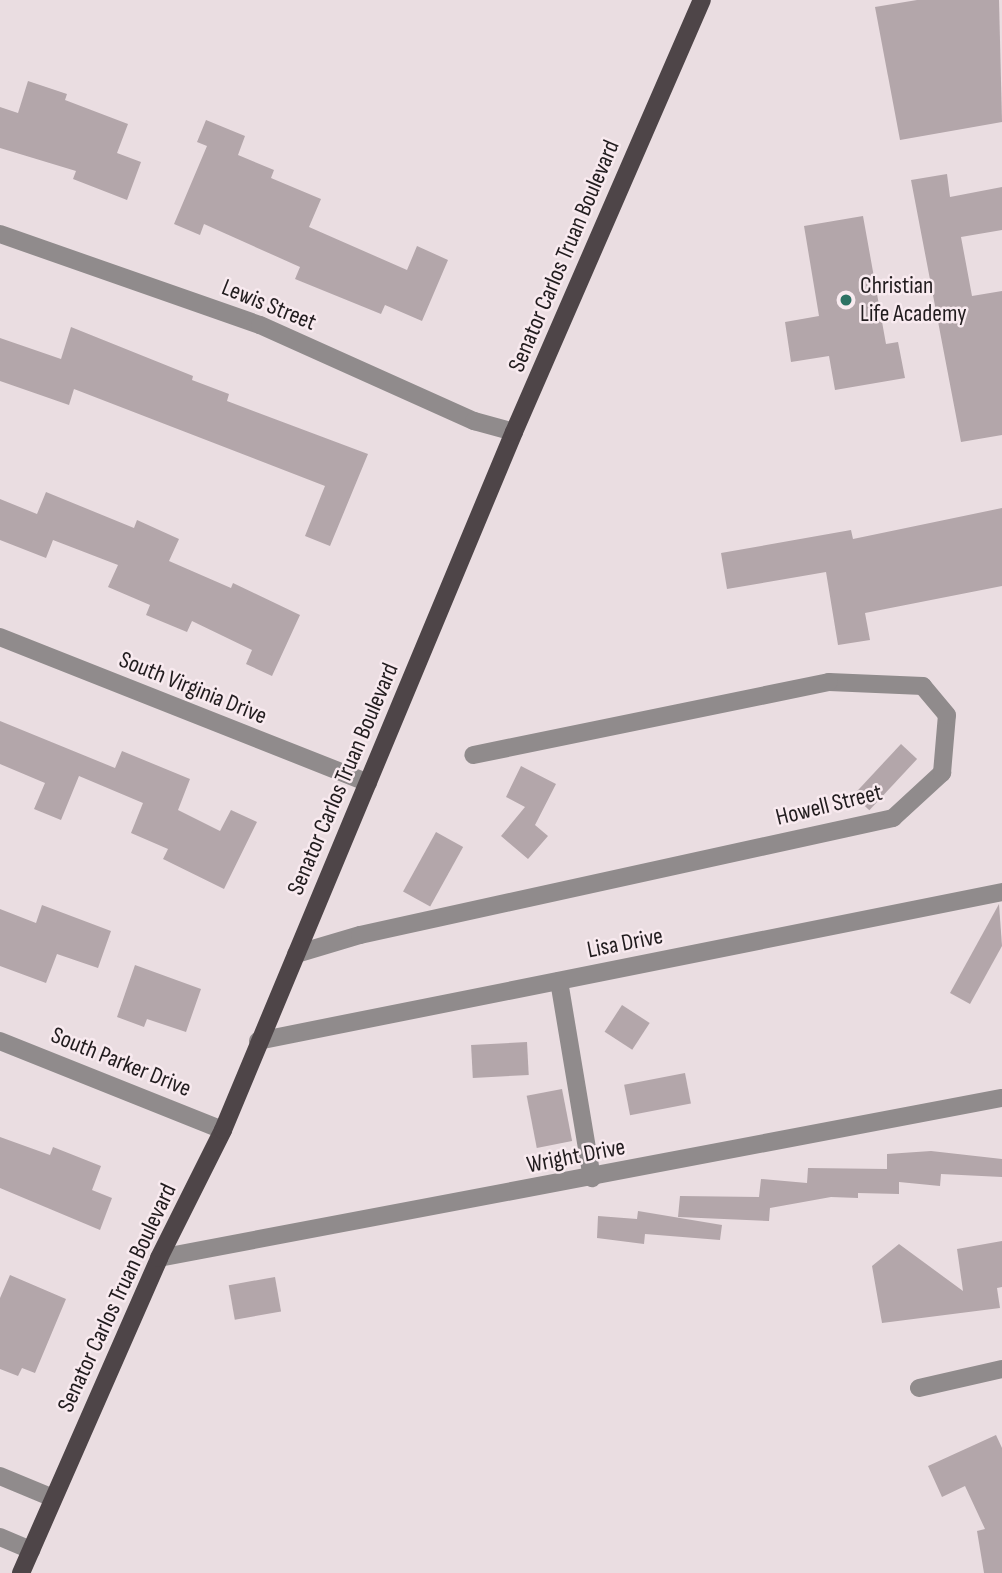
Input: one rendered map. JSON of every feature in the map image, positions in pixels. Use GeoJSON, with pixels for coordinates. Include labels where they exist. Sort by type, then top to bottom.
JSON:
{"type":"FeatureCollection","features":[{"type":"Feature","properties":{"kind":"main road","name":"Senator Carlos Truan Boulevard"},"geometry":{"type":"LineString","coordinates":[[21,1573],[159,1258],[223,1130],[514,432],[702,0]]}},
{"type":"Feature","properties":{"kind":"street","name":"Lewis Street"},"geometry":{"type":"LineString","coordinates":[[0,234],[260,325],[474,421],[514,432]]}},
{"type":"Feature","properties":{"kind":"street","name":"South Virginia Drive"},"geometry":{"type":"LineString","coordinates":[[0,637],[368,783]]}},
{"type":"Feature","properties":{"kind":"street","name":"Howell Street"},"geometry":{"type":"LineString","coordinates":[[296,954],[374,932],[893,818],[942,773],[947,715],[923,686],[829,682],[473,755]]}},
{"type":"Feature","properties":{"kind":"street","name":"Lisa Drive"},"geometry":{"type":"LineString","coordinates":[[258,1041],[1002,892]]}},
{"type":"Feature","properties":{"kind":"street"},"geometry":{"type":"LineString","coordinates":[[559,982],[592,1178]]}},
{"type":"Feature","properties":{"kind":"street","name":"South Parker Drive"},"geometry":{"type":"LineString","coordinates":[[0,1041],[223,1130]]}},
{"type":"Feature","properties":{"kind":"street","name":"Wright Drive"},"geometry":{"type":"LineString","coordinates":[[159,1258],[592,1178],[1002,1098]]}},
{"type":"Feature","properties":{"kind":"street"},"geometry":{"type":"LineString","coordinates":[[919,1388],[1002,1369]]}},
{"type":"Feature","properties":{"kind":"street"},"geometry":{"type":"LineString","coordinates":[[0,1476],[53,1498]]}},
{"type":"Feature","properties":{"kind":"street"},"geometry":{"type":"LineString","coordinates":[[0,1536],[31,1550]]}},
{"type":"Feature","properties":{"kind":"building"},"geometry":{"type":"Polygon","coordinates":[[[917,0],[999,0],[1002,122],[900,140],[875,7],[917,0]]]}},
{"type":"Feature","properties":{"kind":"building"},"geometry":{"type":"Polygon","coordinates":[[[28,81],[67,94],[65,100],[128,124],[117,153],[141,162],[127,200],[73,179],[76,171],[0,148],[0,107],[18,113],[28,81]]]}},
{"type":"Feature","properties":{"kind":"building"},"geometry":{"type":"Polygon","coordinates":[[[206,120],[245,136],[238,155],[274,170],[271,178],[321,199],[309,227],[407,270],[417,246],[448,260],[422,321],[385,305],[381,314],[295,279],[300,267],[204,224],[200,235],[174,224],[207,146],[197,142],[206,120]]]}},
{"type":"Feature","properties":{"kind":"building"},"geometry":{"type":"Polygon","coordinates":[[[947,174],[950,197],[1002,187],[1002,230],[961,237],[972,296],[1002,291],[1002,435],[961,442],[911,180],[947,174]]]}},
{"type":"Feature","properties":{"kind":"building"},"geometry":{"type":"Polygon","coordinates":[[[863,216],[886,344],[898,342],[905,378],[835,390],[829,356],[791,362],[785,322],[819,316],[804,226],[863,216]]]}},
{"type":"Feature","properties":{"kind":"building"},"geometry":{"type":"Polygon","coordinates":[[[71,327],[193,376],[192,380],[229,394],[227,401],[368,454],[330,546],[305,536],[325,486],[74,389],[69,405],[0,381],[0,338],[61,359],[71,327]]]}},
{"type":"Feature","properties":{"kind":"building"},"geometry":{"type":"Polygon","coordinates":[[[46,492],[134,528],[137,520],[179,539],[169,561],[231,588],[233,583],[300,615],[272,676],[246,664],[252,650],[192,621],[187,632],[146,615],[150,605],[108,587],[118,565],[53,540],[46,558],[0,540],[0,499],[37,514],[46,492]]]}},
{"type":"Feature","properties":{"kind":"building"},"geometry":{"type":"Polygon","coordinates":[[[1002,508],[1002,586],[865,613],[870,640],[838,645],[826,572],[727,589],[721,553],[851,530],[853,539],[1002,508]]]}},
{"type":"Feature","properties":{"kind":"building"},"geometry":{"type":"Polygon","coordinates":[[[0,721],[115,768],[122,751],[190,779],[178,810],[220,831],[231,810],[257,822],[224,889],[163,859],[168,849],[131,833],[143,803],[79,776],[61,820],[34,809],[45,783],[0,764],[0,721]]]}},
{"type":"Feature","properties":{"kind":"building"},"geometry":{"type":"Polygon","coordinates":[[[901,744],[917,759],[869,810],[853,795],[901,744]]]}},
{"type":"Feature","properties":{"kind":"building"},"geometry":{"type":"Polygon","coordinates":[[[521,766],[556,784],[535,825],[548,836],[528,859],[501,836],[525,807],[506,797],[521,766]]]}},
{"type":"Feature","properties":{"kind":"building"},"geometry":{"type":"Polygon","coordinates":[[[436,832],[463,847],[430,907],[403,891],[436,832]]]}},
{"type":"Feature","properties":{"kind":"building"},"geometry":{"type":"Polygon","coordinates":[[[999,904],[1002,946],[970,1004],[950,993],[999,904]]]}},
{"type":"Feature","properties":{"kind":"building"},"geometry":{"type":"Polygon","coordinates":[[[42,905],[111,931],[98,968],[57,954],[46,983],[0,966],[0,909],[36,923],[42,905]]]}},
{"type":"Feature","properties":{"kind":"building"},"geometry":{"type":"Polygon","coordinates":[[[135,965],[201,989],[186,1032],[147,1019],[144,1027],[117,1017],[135,965]]]}},
{"type":"Feature","properties":{"kind":"building"},"geometry":{"type":"Polygon","coordinates":[[[622,1005],[650,1023],[632,1050],[605,1032],[622,1005]]]}},
{"type":"Feature","properties":{"kind":"building"},"geometry":{"type":"Polygon","coordinates":[[[527,1042],[529,1075],[473,1078],[471,1045],[527,1042]]]}},
{"type":"Feature","properties":{"kind":"building"},"geometry":{"type":"Polygon","coordinates":[[[685,1073],[691,1103],[630,1115],[624,1085],[685,1073]]]}},
{"type":"Feature","properties":{"kind":"building"},"geometry":{"type":"Polygon","coordinates":[[[562,1089],[572,1141],[537,1148],[527,1096],[562,1089]]]}},
{"type":"Feature","properties":{"kind":"building"},"geometry":{"type":"Polygon","coordinates":[[[0,1137],[50,1155],[53,1147],[101,1166],[92,1190],[112,1198],[100,1230],[0,1188],[0,1137]]]}},
{"type":"Feature","properties":{"kind":"building"},"geometry":{"type":"Polygon","coordinates":[[[931,1151],[1002,1159],[1002,1177],[941,1174],[940,1186],[899,1182],[899,1194],[858,1193],[858,1198],[831,1197],[770,1208],[769,1221],[678,1217],[680,1196],[759,1197],[761,1179],[807,1183],[808,1168],[887,1169],[887,1154],[931,1151]]]}},
{"type":"Feature","properties":{"kind":"building"},"geometry":{"type":"Polygon","coordinates":[[[638,1211],[722,1225],[720,1240],[645,1234],[644,1244],[597,1238],[598,1216],[637,1219],[638,1211]]]}},
{"type":"Feature","properties":{"kind":"building"},"geometry":{"type":"Polygon","coordinates":[[[1002,1241],[1002,1287],[997,1288],[1000,1308],[882,1323],[872,1266],[899,1244],[963,1291],[957,1249],[1002,1241]]]}},
{"type":"Feature","properties":{"kind":"building"},"geometry":{"type":"Polygon","coordinates":[[[10,1275],[66,1299],[35,1373],[22,1368],[18,1376],[0,1369],[0,1298],[10,1275]]]}},
{"type":"Feature","properties":{"kind":"building"},"geometry":{"type":"Polygon","coordinates":[[[275,1277],[281,1311],[235,1320],[229,1285],[275,1277]]]}},
{"type":"Feature","properties":{"kind":"building"},"geometry":{"type":"Polygon","coordinates":[[[996,1435],[1002,1448],[1002,1573],[984,1573],[977,1531],[985,1529],[965,1486],[942,1497],[928,1466],[996,1435]]]}},
{"type":"Feature","properties":{"kind":"place","name":"Christian Life Academy"},"geometry":{"type":"Point","coordinates":[846,300]}}]}
